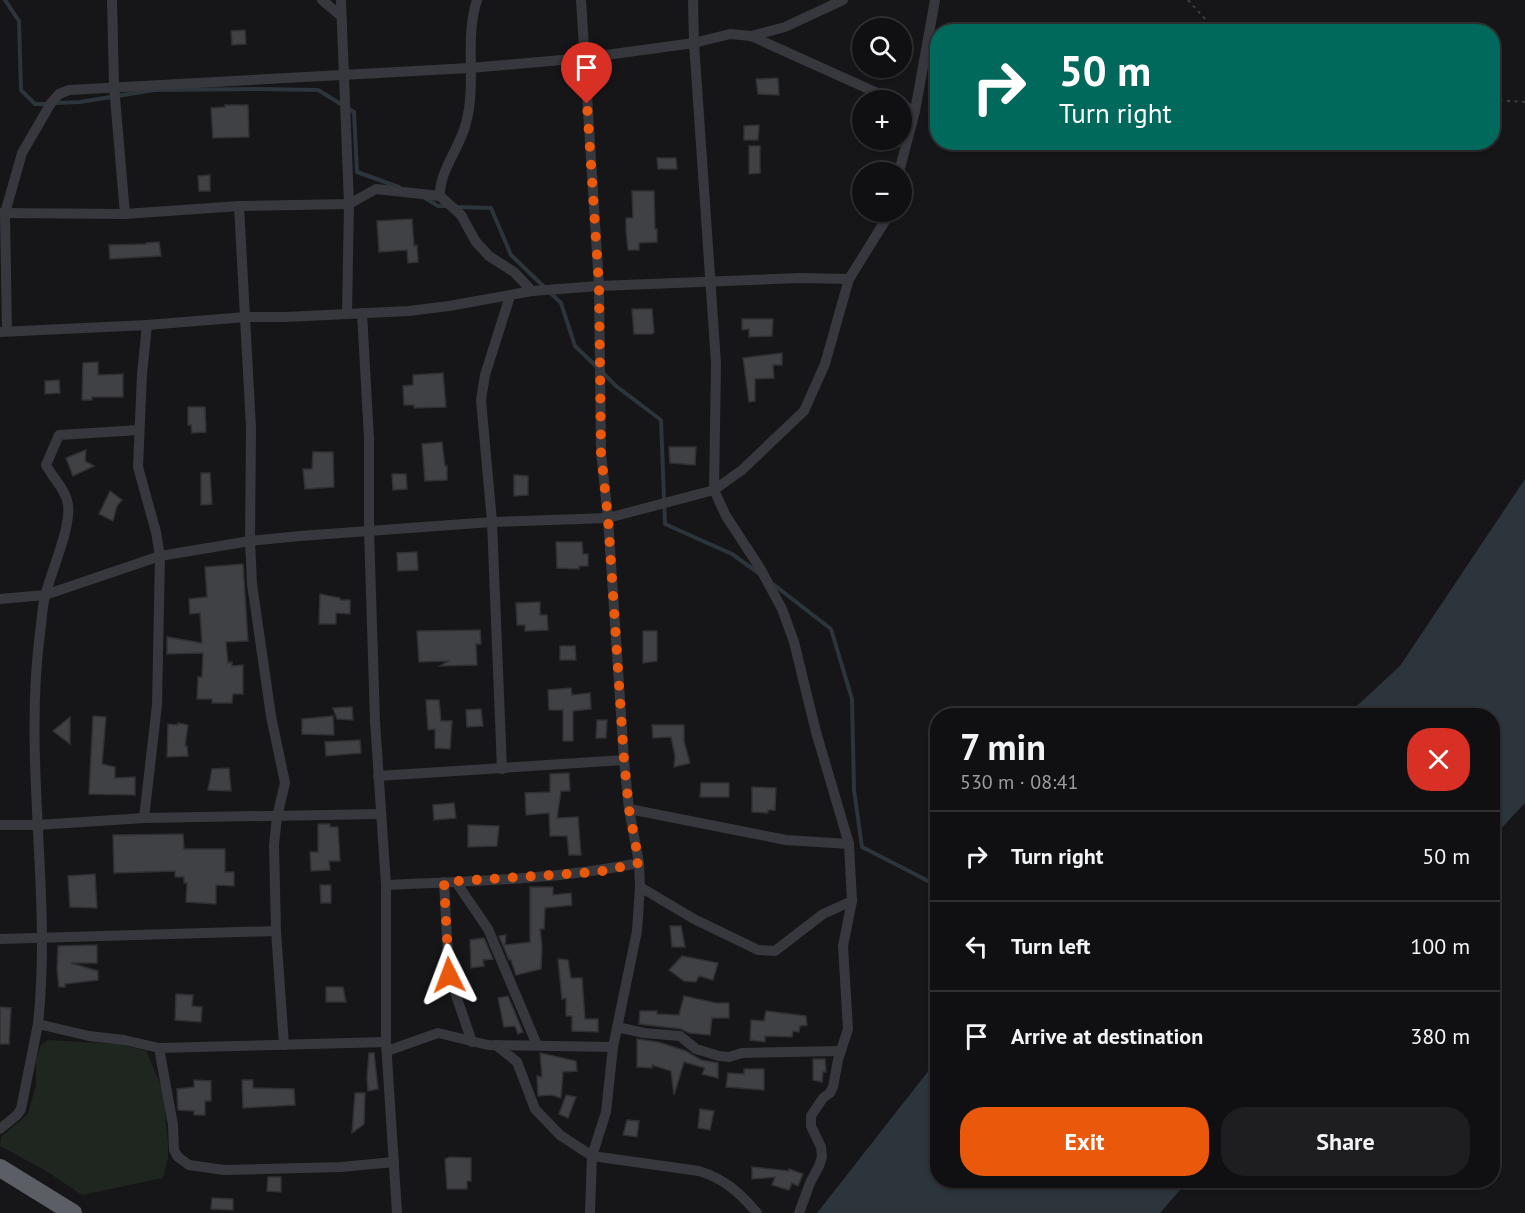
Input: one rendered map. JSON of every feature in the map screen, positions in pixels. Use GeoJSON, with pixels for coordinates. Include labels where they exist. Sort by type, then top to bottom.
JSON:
{"type":"FeatureCollection","features":[{"type":"Feature","properties":{"kind":"highway"},"geometry":{"type":"LineString","coordinates":[[0,1168],[64,1210]]}},
{"type":"Feature","properties":{"kind":"street"},"geometry":{"type":"LineString","coordinates":[[112,0],[114,86],[124,214]]}},
{"type":"Feature","properties":{"kind":"street"},"geometry":{"type":"LineString","coordinates":[[322,0],[341,16]]}},
{"type":"Feature","properties":{"kind":"street"},"geometry":{"type":"LineString","coordinates":[[341,0],[349,204],[346,313]]}},
{"type":"Feature","properties":{"kind":"street"},"geometry":{"type":"LineString","coordinates":[[440,196],[441,179],[454,155],[466,123],[471,92],[472,15],[477,0]]}},
{"type":"Feature","properties":{"kind":"street"},"geometry":{"type":"LineString","coordinates":[[581,0],[599,286],[601,453],[608,518],[624,760],[629,809],[639,863],[640,887],[638,931],[613,1047],[606,1112],[592,1156],[590,1213]]}},
{"type":"Feature","properties":{"kind":"street"},"geometry":{"type":"LineString","coordinates":[[693,0],[694,43],[717,363],[714,490],[726,516],[760,568],[782,609],[794,642],[816,732],[849,844],[852,901],[843,946],[848,1029],[840,1051],[833,1088],[811,1116],[811,1126],[821,1147],[822,1157],[799,1213]]}},
{"type":"Feature","properties":{"kind":"street"},"geometry":{"type":"LineString","coordinates":[[751,36],[785,27],[843,0]]}},
{"type":"Feature","properties":{"kind":"street"},"geometry":{"type":"LineString","coordinates":[[931,24],[935,0]]}},
{"type":"Feature","properties":{"kind":"street"},"geometry":{"type":"LineString","coordinates":[[901,162],[915,111],[930,28]]}},
{"type":"Feature","properties":{"kind":"street"},"geometry":{"type":"LineString","coordinates":[[849,279],[799,278],[599,286],[532,291],[409,311],[246,317],[147,325],[3,332],[2,213],[22,153],[51,103],[59,94],[69,90],[470,68],[584,58],[694,43],[730,34],[751,36],[871,90]]}},
{"type":"Feature","properties":{"kind":"street"},"geometry":{"type":"LineString","coordinates":[[2,213],[124,214],[239,206],[349,204],[376,189],[440,196],[461,216],[476,242],[489,256],[514,272],[532,291]]}},
{"type":"Feature","properties":{"kind":"street"},"geometry":{"type":"LineString","coordinates":[[239,206],[251,428],[252,584],[271,716],[285,783],[277,817],[274,845],[276,931],[284,1046]]}},
{"type":"Feature","properties":{"kind":"street"},"geometry":{"type":"LineString","coordinates":[[0,599],[45,595],[160,556],[250,541],[492,522],[608,518],[714,490],[742,470],[804,411],[825,364],[849,279],[884,222]]}},
{"type":"Feature","properties":{"kind":"street"},"geometry":{"type":"LineString","coordinates":[[502,769],[492,522],[481,400],[484,375],[510,296]]}},
{"type":"Feature","properties":{"kind":"street"},"geometry":{"type":"LineString","coordinates":[[362,313],[369,439],[369,531],[378,776],[386,885],[386,1046],[397,1213]]}},
{"type":"Feature","properties":{"kind":"street"},"geometry":{"type":"LineString","coordinates":[[144,818],[153,724],[157,705],[160,556],[156,532],[138,467],[147,325]]}},
{"type":"Feature","properties":{"kind":"street"},"geometry":{"type":"LineString","coordinates":[[0,1129],[21,1109],[38,1024],[41,994],[42,938],[34,759],[35,672],[45,595],[67,520],[68,505],[64,491],[46,465],[59,435],[139,430]]}},
{"type":"Feature","properties":{"kind":"street"},"geometry":{"type":"LineString","coordinates":[[378,776],[624,760]]}},
{"type":"Feature","properties":{"kind":"street"},"geometry":{"type":"LineString","coordinates":[[629,809],[786,840],[849,844]]}},
{"type":"Feature","properties":{"kind":"street"},"geometry":{"type":"LineString","coordinates":[[0,825],[144,818],[381,814]]}},
{"type":"Feature","properties":{"kind":"street"},"geometry":{"type":"LineString","coordinates":[[386,885],[598,872],[639,863]]}},
{"type":"Feature","properties":{"kind":"street"},"geometry":{"type":"LineString","coordinates":[[444,882],[449,975],[472,1042]]}},
{"type":"Feature","properties":{"kind":"street"},"geometry":{"type":"LineString","coordinates":[[456,882],[488,929],[537,1045]]}},
{"type":"Feature","properties":{"kind":"street"},"geometry":{"type":"LineString","coordinates":[[640,887],[694,919],[766,951],[775,951],[823,914],[852,901]]}},
{"type":"Feature","properties":{"kind":"street"},"geometry":{"type":"LineString","coordinates":[[0,939],[276,931]]}},
{"type":"Feature","properties":{"kind":"street"},"geometry":{"type":"LineString","coordinates":[[38,1024],[89,1036],[124,1040],[159,1048],[386,1046],[438,1033],[472,1042],[496,1045],[613,1047]]}},
{"type":"Feature","properties":{"kind":"street"},"geometry":{"type":"LineString","coordinates":[[617,1027],[644,1033],[680,1036],[701,1051],[729,1057],[742,1053],[840,1051]]}},
{"type":"Feature","properties":{"kind":"street"},"geometry":{"type":"LineString","coordinates":[[496,1045],[517,1062],[535,1109],[560,1136],[592,1156],[699,1171],[714,1176],[725,1181],[757,1213]]}},
{"type":"Feature","properties":{"kind":"street"},"geometry":{"type":"LineString","coordinates":[[159,1048],[174,1149],[178,1157],[189,1165],[224,1170],[341,1167],[394,1162]]}},
{"type":"Feature","properties":{"kind":"path"},"geometry":{"type":"LineString","coordinates":[[1188,0],[1210,24]]}},
{"type":"Feature","properties":{"kind":"path"},"geometry":{"type":"LineString","coordinates":[[1500,100],[1525,102]]}},
{"type":"Feature","properties":{"kind":"shaded area"},"geometry":{"type":"Polygon","coordinates":[[[1525,479],[1525,803],[1500,830],[1500,708],[1355,708],[1400,666],[1525,479]]]}},
{"type":"Feature","properties":{"kind":"shaded area"},"geometry":{"type":"Polygon","coordinates":[[[48,1040],[118,1044],[146,1051],[163,1090],[168,1158],[163,1178],[82,1195],[48,1172],[0,1146],[1,1137],[28,1114],[36,1085],[36,1059],[41,1045],[48,1040]]]}},
{"type":"Feature","properties":{"kind":"shaded area"},"geometry":{"type":"Polygon","coordinates":[[[930,1069],[930,1188],[1182,1188],[1160,1213],[817,1213],[930,1069]]]}},
{"type":"Feature","properties":{"kind":"building"},"geometry":{"type":"Polygon","coordinates":[[[245,30],[246,44],[232,45],[231,31],[245,30]]]}},
{"type":"Feature","properties":{"kind":"building"},"geometry":{"type":"Polygon","coordinates":[[[778,78],[779,95],[758,94],[756,79],[778,78]]]}},
{"type":"Feature","properties":{"kind":"building"},"geometry":{"type":"Polygon","coordinates":[[[225,105],[248,105],[249,137],[213,138],[211,108],[225,107],[225,105]]]}},
{"type":"Feature","properties":{"kind":"building"},"geometry":{"type":"Polygon","coordinates":[[[759,125],[758,140],[744,140],[744,126],[759,125]]]}},
{"type":"Feature","properties":{"kind":"building"},"geometry":{"type":"Polygon","coordinates":[[[749,146],[760,146],[760,173],[749,174],[749,146]]]}},
{"type":"Feature","properties":{"kind":"building"},"geometry":{"type":"Polygon","coordinates":[[[657,158],[676,158],[677,169],[658,169],[657,158]]]}},
{"type":"Feature","properties":{"kind":"building"},"geometry":{"type":"Polygon","coordinates":[[[210,175],[210,191],[199,191],[198,176],[210,175]]]}},
{"type":"Feature","properties":{"kind":"building"},"geometry":{"type":"Polygon","coordinates":[[[632,191],[654,191],[657,242],[639,243],[639,250],[628,250],[626,218],[633,218],[632,191]]]}},
{"type":"Feature","properties":{"kind":"building"},"geometry":{"type":"Polygon","coordinates":[[[412,219],[418,262],[408,263],[407,250],[379,252],[377,221],[412,219]]]}},
{"type":"Feature","properties":{"kind":"building"},"geometry":{"type":"Polygon","coordinates":[[[159,242],[161,256],[110,259],[109,245],[159,242]]]}},
{"type":"Feature","properties":{"kind":"building"},"geometry":{"type":"Polygon","coordinates":[[[632,309],[652,309],[654,332],[652,334],[634,334],[632,309]]]}},
{"type":"Feature","properties":{"kind":"building"},"geometry":{"type":"Polygon","coordinates":[[[742,319],[773,319],[772,336],[749,337],[749,329],[742,330],[742,319]]]}},
{"type":"Feature","properties":{"kind":"building"},"geometry":{"type":"Polygon","coordinates":[[[782,353],[782,365],[773,365],[774,378],[755,379],[755,401],[749,402],[743,358],[782,353]]]}},
{"type":"Feature","properties":{"kind":"building"},"geometry":{"type":"Polygon","coordinates":[[[98,362],[98,375],[123,374],[123,397],[92,397],[92,400],[82,400],[83,363],[98,362]]]}},
{"type":"Feature","properties":{"kind":"building"},"geometry":{"type":"Polygon","coordinates":[[[443,373],[446,407],[414,408],[414,405],[404,405],[403,386],[413,385],[413,375],[443,373]]]}},
{"type":"Feature","properties":{"kind":"building"},"geometry":{"type":"Polygon","coordinates":[[[59,380],[60,393],[45,394],[45,381],[59,380]]]}},
{"type":"Feature","properties":{"kind":"building"},"geometry":{"type":"Polygon","coordinates":[[[188,407],[205,407],[206,432],[192,433],[191,425],[188,425],[188,407]]]}},
{"type":"Feature","properties":{"kind":"building"},"geometry":{"type":"Polygon","coordinates":[[[442,442],[445,466],[447,466],[447,480],[425,481],[422,444],[442,442]]]}},
{"type":"Feature","properties":{"kind":"building"},"geometry":{"type":"Polygon","coordinates":[[[669,447],[696,447],[695,465],[670,463],[669,447]]]}},
{"type":"Feature","properties":{"kind":"building"},"geometry":{"type":"Polygon","coordinates":[[[86,450],[85,461],[94,466],[73,476],[66,458],[86,450]]]}},
{"type":"Feature","properties":{"kind":"building"},"geometry":{"type":"Polygon","coordinates":[[[313,452],[333,452],[334,487],[305,489],[303,469],[312,469],[313,452]]]}},
{"type":"Feature","properties":{"kind":"building"},"geometry":{"type":"Polygon","coordinates":[[[201,473],[210,473],[212,504],[201,505],[201,473]]]}},
{"type":"Feature","properties":{"kind":"building"},"geometry":{"type":"Polygon","coordinates":[[[392,474],[406,474],[407,489],[393,490],[392,474]]]}},
{"type":"Feature","properties":{"kind":"building"},"geometry":{"type":"Polygon","coordinates":[[[514,475],[528,476],[528,495],[514,496],[514,475]]]}},
{"type":"Feature","properties":{"kind":"building"},"geometry":{"type":"Polygon","coordinates":[[[110,491],[122,500],[117,506],[113,521],[99,514],[110,491]]]}},
{"type":"Feature","properties":{"kind":"building"},"geometry":{"type":"Polygon","coordinates":[[[556,542],[582,542],[583,554],[588,554],[588,566],[579,566],[579,569],[557,568],[556,542]]]}},
{"type":"Feature","properties":{"kind":"building"},"geometry":{"type":"Polygon","coordinates":[[[417,552],[418,570],[398,571],[397,553],[417,552]]]}},
{"type":"Feature","properties":{"kind":"building"},"geometry":{"type":"Polygon","coordinates":[[[243,564],[248,641],[226,642],[228,663],[232,662],[232,666],[243,665],[243,694],[233,694],[232,703],[212,703],[212,699],[197,699],[198,677],[202,677],[203,653],[167,654],[167,637],[202,643],[200,613],[190,614],[189,599],[207,597],[205,567],[243,564]]]}},
{"type":"Feature","properties":{"kind":"building"},"geometry":{"type":"Polygon","coordinates":[[[320,594],[340,598],[340,600],[350,600],[350,614],[336,613],[336,624],[319,624],[320,594]]]}},
{"type":"Feature","properties":{"kind":"building"},"geometry":{"type":"Polygon","coordinates":[[[540,602],[540,615],[547,615],[548,630],[525,631],[525,625],[517,625],[516,603],[540,602]]]}},
{"type":"Feature","properties":{"kind":"building"},"geometry":{"type":"Polygon","coordinates":[[[480,630],[481,644],[476,644],[477,665],[440,666],[448,661],[419,662],[417,631],[480,630]]]}},
{"type":"Feature","properties":{"kind":"building"},"geometry":{"type":"Polygon","coordinates":[[[643,631],[657,631],[657,661],[643,663],[643,631]]]}},
{"type":"Feature","properties":{"kind":"building"},"geometry":{"type":"Polygon","coordinates":[[[560,646],[575,646],[576,660],[560,660],[560,646]]]}},
{"type":"Feature","properties":{"kind":"building"},"geometry":{"type":"Polygon","coordinates":[[[571,688],[572,695],[590,693],[591,709],[573,711],[573,741],[563,741],[563,710],[549,710],[548,690],[571,688]]]}},
{"type":"Feature","properties":{"kind":"building"},"geometry":{"type":"Polygon","coordinates":[[[426,700],[439,700],[441,721],[452,721],[450,749],[435,748],[435,729],[428,730],[426,700]]]}},
{"type":"Feature","properties":{"kind":"building"},"geometry":{"type":"Polygon","coordinates":[[[352,707],[353,720],[337,719],[333,708],[352,707]]]}},
{"type":"Feature","properties":{"kind":"building"},"geometry":{"type":"Polygon","coordinates":[[[481,709],[483,726],[467,727],[466,710],[481,709]]]}},
{"type":"Feature","properties":{"kind":"building"},"geometry":{"type":"Polygon","coordinates":[[[93,716],[106,717],[102,764],[115,767],[115,778],[135,777],[135,795],[89,794],[93,716]]]}},
{"type":"Feature","properties":{"kind":"building"},"geometry":{"type":"Polygon","coordinates":[[[333,716],[334,735],[302,734],[302,719],[333,716]]]}},
{"type":"Feature","properties":{"kind":"building"},"geometry":{"type":"Polygon","coordinates":[[[70,717],[70,744],[53,731],[70,717]]]}},
{"type":"Feature","properties":{"kind":"building"},"geometry":{"type":"Polygon","coordinates":[[[597,720],[607,720],[606,738],[596,738],[597,720]]]}},
{"type":"Feature","properties":{"kind":"building"},"geometry":{"type":"Polygon","coordinates":[[[178,723],[188,725],[185,746],[187,746],[188,756],[167,757],[168,724],[178,725],[178,723]]]}},
{"type":"Feature","properties":{"kind":"building"},"geometry":{"type":"Polygon","coordinates":[[[652,725],[684,725],[684,741],[690,763],[674,767],[675,756],[671,737],[653,738],[652,725]]]}},
{"type":"Feature","properties":{"kind":"building"},"geometry":{"type":"Polygon","coordinates":[[[360,740],[361,753],[326,756],[325,742],[360,740]]]}},
{"type":"Feature","properties":{"kind":"building"},"geometry":{"type":"Polygon","coordinates":[[[229,768],[231,791],[208,790],[212,769],[229,768]]]}},
{"type":"Feature","properties":{"kind":"building"},"geometry":{"type":"Polygon","coordinates":[[[569,773],[570,791],[561,791],[557,818],[578,817],[581,855],[569,855],[567,836],[550,836],[549,813],[526,815],[525,793],[550,792],[550,774],[569,773]]]}},
{"type":"Feature","properties":{"kind":"building"},"geometry":{"type":"Polygon","coordinates":[[[701,783],[729,783],[729,797],[700,797],[701,783]]]}},
{"type":"Feature","properties":{"kind":"building"},"geometry":{"type":"Polygon","coordinates":[[[752,787],[776,788],[775,810],[768,810],[768,813],[752,812],[752,787]]]}},
{"type":"Feature","properties":{"kind":"building"},"geometry":{"type":"Polygon","coordinates":[[[454,803],[456,818],[434,820],[433,805],[454,803]]]}},
{"type":"Feature","properties":{"kind":"building"},"geometry":{"type":"Polygon","coordinates":[[[318,824],[338,827],[340,861],[329,861],[330,870],[311,871],[310,852],[318,852],[318,824]]]}},
{"type":"Feature","properties":{"kind":"building"},"geometry":{"type":"Polygon","coordinates":[[[468,825],[499,826],[497,846],[468,847],[468,825]]]}},
{"type":"Feature","properties":{"kind":"building"},"geometry":{"type":"Polygon","coordinates":[[[183,834],[184,849],[225,849],[225,872],[234,872],[234,886],[216,885],[216,904],[186,902],[187,883],[184,883],[184,877],[175,877],[175,871],[114,873],[113,835],[183,834]]]}},
{"type":"Feature","properties":{"kind":"building"},"geometry":{"type":"Polygon","coordinates":[[[95,874],[97,908],[70,907],[68,876],[95,874]]]}},
{"type":"Feature","properties":{"kind":"building"},"geometry":{"type":"Polygon","coordinates":[[[320,885],[331,885],[331,903],[321,903],[320,885]]]}},
{"type":"Feature","properties":{"kind":"building"},"geometry":{"type":"Polygon","coordinates":[[[530,887],[553,887],[553,895],[571,893],[572,905],[545,908],[544,929],[540,929],[541,969],[516,975],[499,936],[506,935],[505,945],[530,942],[530,887]]]}},
{"type":"Feature","properties":{"kind":"building"},"geometry":{"type":"Polygon","coordinates":[[[670,926],[681,926],[685,947],[672,947],[670,926]]]}},
{"type":"Feature","properties":{"kind":"building"},"geometry":{"type":"Polygon","coordinates":[[[484,938],[493,959],[483,960],[484,966],[471,968],[470,940],[484,938]]]}},
{"type":"Feature","properties":{"kind":"building"},"geometry":{"type":"Polygon","coordinates":[[[97,945],[97,963],[71,963],[98,971],[98,980],[65,984],[65,987],[59,987],[58,946],[97,945]]]}},
{"type":"Feature","properties":{"kind":"building"},"geometry":{"type":"Polygon","coordinates":[[[682,956],[718,963],[713,980],[699,976],[696,982],[684,981],[669,970],[682,956]]]}},
{"type":"Feature","properties":{"kind":"building"},"geometry":{"type":"Polygon","coordinates":[[[558,959],[568,960],[571,978],[582,978],[585,1019],[598,1019],[598,1032],[572,1031],[572,1016],[566,1016],[566,998],[562,999],[558,959]]]}},
{"type":"Feature","properties":{"kind":"building"},"geometry":{"type":"Polygon","coordinates":[[[326,987],[343,987],[346,1002],[326,1002],[326,987]]]}},
{"type":"Feature","properties":{"kind":"building"},"geometry":{"type":"Polygon","coordinates":[[[176,994],[193,995],[192,1006],[202,1007],[201,1022],[175,1020],[176,994]]]}},
{"type":"Feature","properties":{"kind":"building"},"geometry":{"type":"Polygon","coordinates":[[[508,996],[523,1032],[518,1034],[515,1026],[504,1027],[498,998],[508,996]]]}},
{"type":"Feature","properties":{"kind":"building"},"geometry":{"type":"Polygon","coordinates":[[[684,996],[716,1003],[729,1003],[729,1018],[712,1018],[710,1035],[639,1024],[640,1011],[679,1015],[684,996]]]}},
{"type":"Feature","properties":{"kind":"building"},"geometry":{"type":"Polygon","coordinates":[[[0,1007],[11,1008],[9,1044],[0,1044],[0,1007]]]}},
{"type":"Feature","properties":{"kind":"building"},"geometry":{"type":"Polygon","coordinates":[[[766,1011],[806,1016],[807,1025],[800,1026],[799,1032],[793,1031],[792,1037],[765,1036],[765,1042],[750,1040],[751,1020],[764,1021],[766,1011]]]}},
{"type":"Feature","properties":{"kind":"building"},"geometry":{"type":"Polygon","coordinates":[[[637,1039],[658,1042],[686,1051],[701,1060],[718,1063],[718,1078],[702,1074],[705,1068],[684,1062],[674,1095],[671,1071],[652,1065],[652,1068],[637,1067],[637,1039]]]}},
{"type":"Feature","properties":{"kind":"building"},"geometry":{"type":"Polygon","coordinates":[[[369,1053],[374,1053],[378,1089],[368,1091],[367,1078],[369,1053]]]}},
{"type":"Feature","properties":{"kind":"building"},"geometry":{"type":"Polygon","coordinates":[[[540,1053],[576,1061],[577,1071],[563,1072],[561,1098],[552,1095],[538,1096],[537,1076],[542,1077],[540,1053]]]}},
{"type":"Feature","properties":{"kind":"building"},"geometry":{"type":"Polygon","coordinates":[[[813,1059],[825,1059],[826,1072],[823,1072],[822,1082],[813,1080],[813,1059]]]}},
{"type":"Feature","properties":{"kind":"building"},"geometry":{"type":"Polygon","coordinates":[[[744,1069],[764,1069],[764,1090],[726,1087],[728,1073],[744,1074],[744,1069]]]}},
{"type":"Feature","properties":{"kind":"building"},"geometry":{"type":"Polygon","coordinates":[[[194,1080],[211,1081],[211,1101],[205,1101],[205,1115],[194,1115],[194,1111],[178,1110],[177,1089],[194,1087],[194,1080]]]}},
{"type":"Feature","properties":{"kind":"building"},"geometry":{"type":"Polygon","coordinates":[[[242,1080],[253,1080],[253,1088],[294,1089],[295,1105],[243,1108],[242,1080]]]}},
{"type":"Feature","properties":{"kind":"building"},"geometry":{"type":"Polygon","coordinates":[[[355,1093],[365,1093],[364,1124],[352,1133],[355,1093]]]}},
{"type":"Feature","properties":{"kind":"building"},"geometry":{"type":"Polygon","coordinates":[[[566,1095],[576,1097],[568,1118],[559,1114],[566,1095]]]}},
{"type":"Feature","properties":{"kind":"building"},"geometry":{"type":"Polygon","coordinates":[[[700,1109],[714,1111],[710,1130],[698,1128],[700,1109]]]}},
{"type":"Feature","properties":{"kind":"building"},"geometry":{"type":"Polygon","coordinates":[[[627,1120],[639,1121],[637,1137],[623,1135],[627,1120]]]}},
{"type":"Feature","properties":{"kind":"building"},"geometry":{"type":"Polygon","coordinates":[[[450,1157],[471,1158],[471,1181],[467,1181],[467,1189],[447,1189],[445,1159],[450,1157]]]}},
{"type":"Feature","properties":{"kind":"building"},"geometry":{"type":"Polygon","coordinates":[[[752,1167],[789,1171],[789,1169],[803,1174],[798,1186],[792,1183],[789,1190],[772,1185],[775,1177],[752,1179],[752,1167]]]}},
{"type":"Feature","properties":{"kind":"building"},"geometry":{"type":"Polygon","coordinates":[[[268,1177],[281,1177],[281,1192],[267,1191],[268,1177]]]}},
{"type":"Feature","properties":{"kind":"building"},"geometry":{"type":"Polygon","coordinates":[[[212,1198],[233,1199],[233,1210],[211,1209],[212,1198]]]}},
{"type":"Feature","properties":{"kind":"waterway"},"geometry":{"type":"LineString","coordinates":[[5,0],[19,21],[21,90],[35,104],[48,104]]}},
{"type":"Feature","properties":{"kind":"waterway"},"geometry":{"type":"LineString","coordinates":[[55,103],[80,102],[154,90],[318,90],[354,112],[357,172],[399,187]]}},
{"type":"Feature","properties":{"kind":"waterway"},"geometry":{"type":"LineString","coordinates":[[425,198],[438,206],[448,206]]}},
{"type":"Feature","properties":{"kind":"waterway"},"geometry":{"type":"LineString","coordinates":[[456,207],[491,208],[511,255],[561,303],[575,346],[598,368]]}},
{"type":"Feature","properties":{"kind":"waterway"},"geometry":{"type":"LineString","coordinates":[[604,374],[616,386],[661,420],[665,524],[732,554],[760,574]]}},
{"type":"Feature","properties":{"kind":"waterway"},"geometry":{"type":"LineString","coordinates":[[773,584],[831,629],[852,699],[854,790],[862,847],[930,882]]}},
{"type":"Feature","properties":{"kind":"route"},"geometry":{"type":"LineString","coordinates":[[449,975],[444,882],[598,872],[639,863],[629,809],[624,760],[608,518],[601,453],[599,286],[587,104]]}}]}
